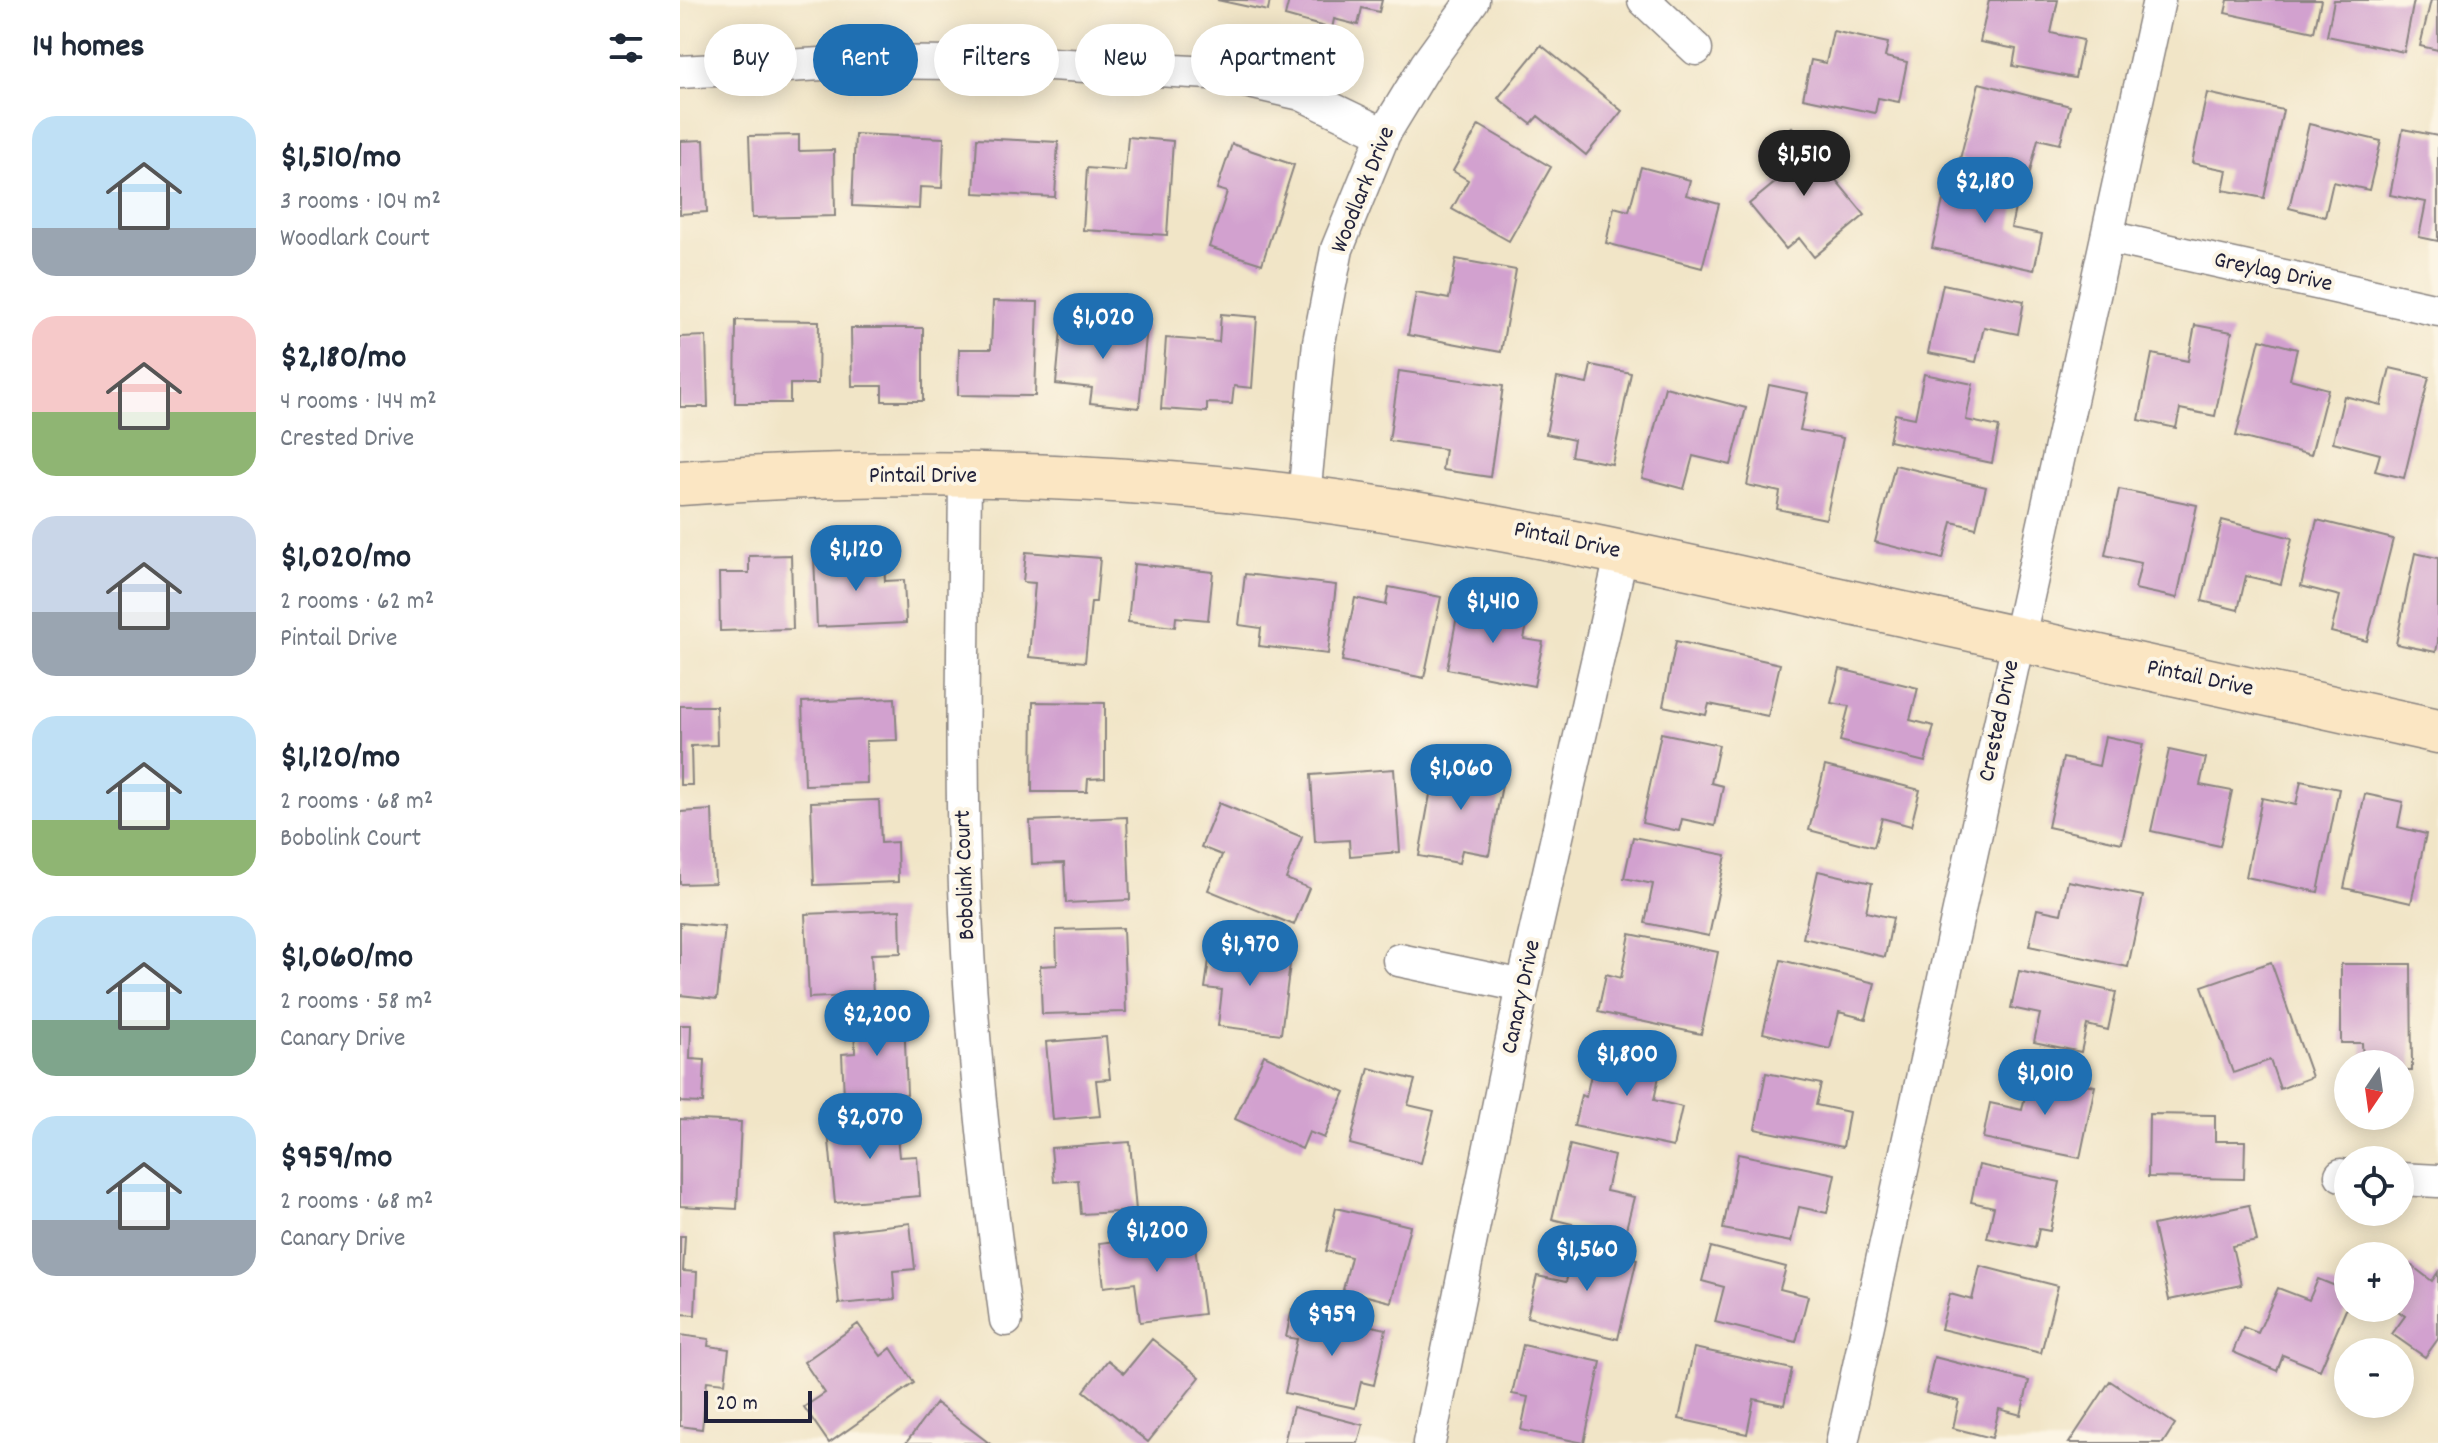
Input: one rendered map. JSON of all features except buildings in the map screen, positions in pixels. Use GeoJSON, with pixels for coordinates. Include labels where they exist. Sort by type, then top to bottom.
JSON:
{"type":"FeatureCollection","features":[{"type":"Feature","properties":{"kind":"street","name":"Woodlark Drive"},"geometry":{"type":"LineString","coordinates":[[1304,497],[1319,342],[1337,249],[1384,134],[1426,65],[1473,0]]}},
{"type":"Feature","properties":{"kind":"street"},"geometry":{"type":"LineString","coordinates":[[1644,0],[1696,49]]}},
{"type":"Feature","properties":{"kind":"street","name":"Crested Drive"},"geometry":{"type":"LineString","coordinates":[[1842,1443],[2159,0]]}},
{"type":"Feature","properties":{"kind":"street"},"geometry":{"type":"LineString","coordinates":[[680,72],[857,62],[1050,64],[1210,73],[1301,94],[1384,134]]}},
{"type":"Feature","properties":{"kind":"street","name":"Greylag Drive"},"geometry":{"type":"LineString","coordinates":[[2108,237],[2438,310]]}},
{"type":"Feature","properties":{"kind":"street","name":"Pintail Drive"},"geometry":{"type":"LineString","coordinates":[[680,483],[746,478],[965,475],[1136,482],[1304,497],[1497,527],[1622,552],[2438,731]]}},
{"type":"Feature","properties":{"kind":"street","name":"Bobolink Court"},"geometry":{"type":"LineString","coordinates":[[965,475],[965,887],[973,1028],[987,1175],[1006,1320]]}},
{"type":"Feature","properties":{"kind":"street","name":"Canary Drive"},"geometry":{"type":"LineString","coordinates":[[1429,1443],[1523,986],[1622,552]]}},
{"type":"Feature","properties":{"kind":"street"},"geometry":{"type":"LineString","coordinates":[[1399,960],[1523,986]]}},
{"type":"Feature","properties":{"kind":"street"},"geometry":{"type":"LineString","coordinates":[[2414,1180],[2438,1181]]}}]}
